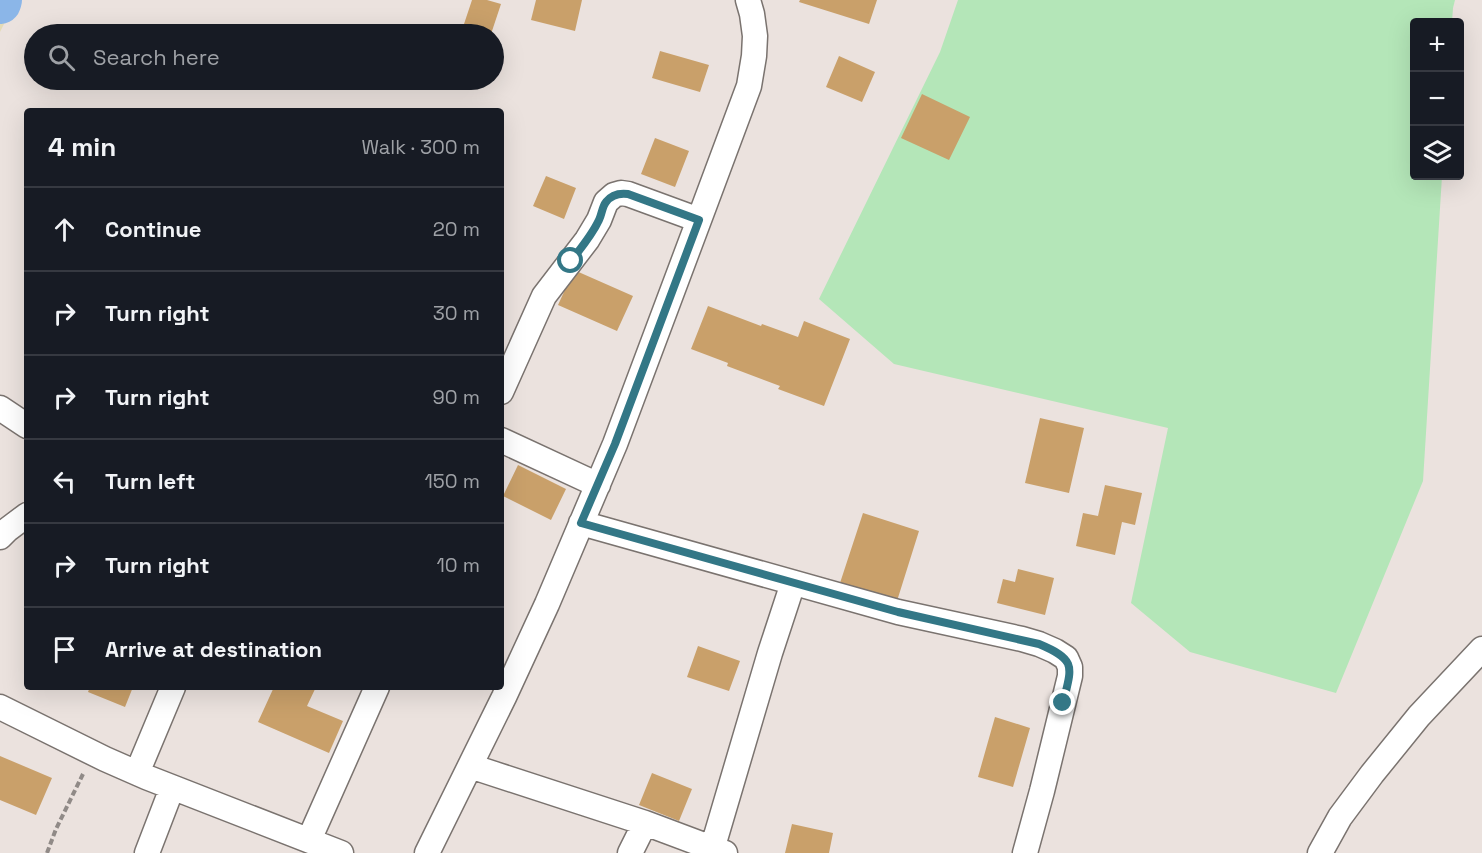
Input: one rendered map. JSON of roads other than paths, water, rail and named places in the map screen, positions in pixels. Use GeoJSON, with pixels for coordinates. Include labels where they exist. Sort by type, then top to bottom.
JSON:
{"type":"FeatureCollection","features":[{"type":"Feature","properties":{"kind":"street"},"geometry":{"type":"LineString","coordinates":[[504,677],[547,604],[598,485],[749,86],[755,36],[748,0]]}},
{"type":"Feature","properties":{"kind":"street"},"geometry":{"type":"LineString","coordinates":[[504,385],[544,296],[587,240],[606,202],[614,195],[628,194],[699,220]]}},
{"type":"Feature","properties":{"kind":"street"},"geometry":{"type":"LineString","coordinates":[[0,408],[24,424]]}},
{"type":"Feature","properties":{"kind":"street"},"geometry":{"type":"LineString","coordinates":[[504,441],[598,485]]}},
{"type":"Feature","properties":{"kind":"street"},"geometry":{"type":"LineString","coordinates":[[0,537],[24,517]]}},
{"type":"Feature","properties":{"kind":"street"},"geometry":{"type":"LineString","coordinates":[[581,523],[898,612],[1022,639],[1055,651],[1066,658],[1070,667],[1070,676],[1042,791],[1024,853]]}},
{"type":"Feature","properties":{"kind":"street"},"geometry":{"type":"LineString","coordinates":[[470,765],[645,823],[716,852],[770,653],[793,583]]}},
{"type":"Feature","properties":{"kind":"street"},"geometry":{"type":"LineString","coordinates":[[1320,853],[1340,817],[1379,765],[1419,716],[1482,650]]}},
{"type":"Feature","properties":{"kind":"street"},"geometry":{"type":"LineString","coordinates":[[137,773],[172,690]]}},
{"type":"Feature","properties":{"kind":"street"},"geometry":{"type":"LineString","coordinates":[[309,840],[376,690]]}},
{"type":"Feature","properties":{"kind":"street"},"geometry":{"type":"LineString","coordinates":[[427,853],[470,765],[495,692]]}},
{"type":"Feature","properties":{"kind":"street"},"geometry":{"type":"LineString","coordinates":[[0,707],[172,788],[341,853]]}},
{"type":"Feature","properties":{"kind":"street"},"geometry":{"type":"LineString","coordinates":[[147,853],[172,788]]}},
{"type":"Feature","properties":{"kind":"street"},"geometry":{"type":"LineString","coordinates":[[630,853],[645,823]]}}]}
